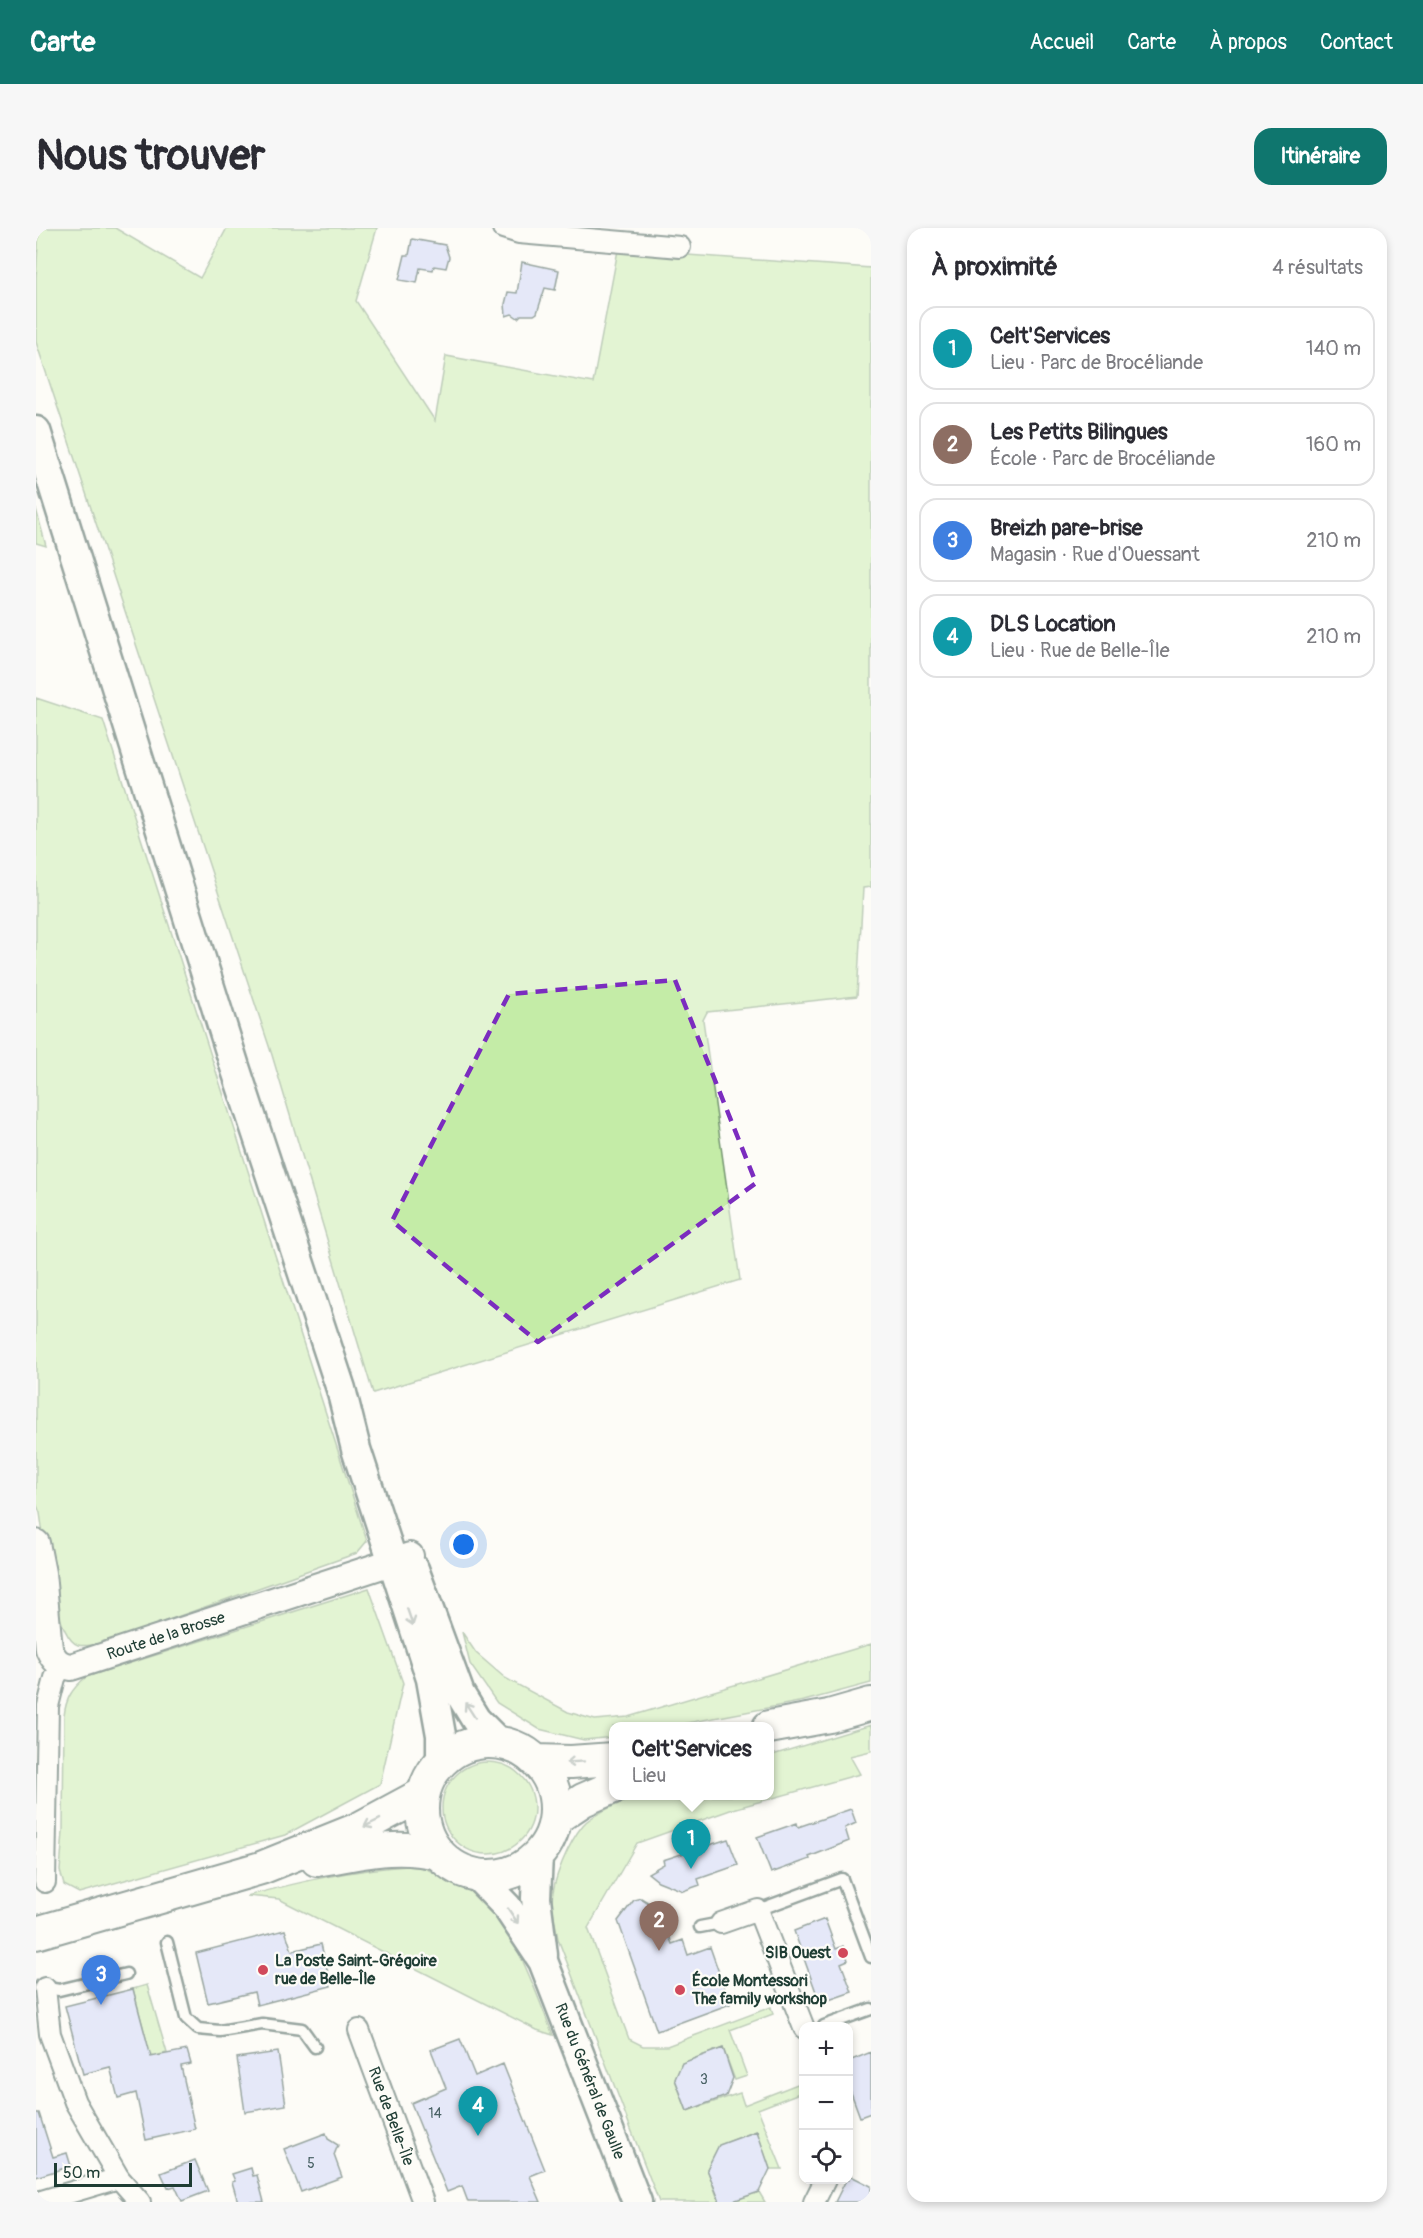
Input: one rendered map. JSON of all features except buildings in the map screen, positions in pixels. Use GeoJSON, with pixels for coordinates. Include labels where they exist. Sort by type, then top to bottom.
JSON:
{"type":"FeatureCollection","features":[{"type":"Feature","properties":{"kind":"main road"},"geometry":{"type":"LineString","coordinates":[[36,431],[228,1045],[341,1389],[356,1449],[460,1694],[476,1719],[499,1743]]}},
{"type":"Feature","properties":{"kind":"main road"},"geometry":{"type":"LineString","coordinates":[[401,1559],[431,1679],[441,1735],[441,1762]]}},
{"type":"Feature","properties":{"kind":"main road"},"geometry":{"type":"LineString","coordinates":[[774,1726],[829,1716],[871,1704]]}},
{"type":"Feature","properties":{"kind":"main road"},"geometry":{"type":"LineString","coordinates":[[774,1738],[829,1716]]}},
{"type":"Feature","properties":{"kind":"main road"},"geometry":{"type":"LineString","coordinates":[[483,1742],[499,1743],[525,1753],[536,1761],[553,1788],[556,1803],[553,1832],[538,1855],[526,1866],[494,1877],[462,1872],[449,1864],[429,1840],[423,1826],[421,1810],[423,1794],[433,1771],[453,1752],[483,1742]]}},
{"type":"Feature","properties":{"kind":"main road"},"geometry":{"type":"LineString","coordinates":[[536,1761],[572,1762],[609,1759]]}},
{"type":"Feature","properties":{"kind":"main road"},"geometry":{"type":"LineString","coordinates":[[556,1818],[583,1800],[609,1789]]}},
{"type":"Feature","properties":{"kind":"main road"},"geometry":{"type":"LineString","coordinates":[[36,1932],[261,1868],[368,1825],[423,1794]]}},
{"type":"Feature","properties":{"kind":"main road"},"geometry":{"type":"LineString","coordinates":[[261,1868],[388,1848],[409,1848],[438,1853]]}},
{"type":"Feature","properties":{"kind":"main road","name":"Rue du Général de Gaulle"},"geometry":{"type":"LineString","coordinates":[[538,1855],[536,1898],[543,1960]]}},
{"type":"Feature","properties":{"kind":"main road","name":"Rue du Général de Gaulle"},"geometry":{"type":"LineString","coordinates":[[477,1876],[507,1907],[543,1960],[637,2202]]}},
{"type":"Feature","properties":{"kind":"street"},"geometry":{"type":"LineString","coordinates":[[503,228],[519,233],[680,248]]}},
{"type":"Feature","properties":{"kind":"street"},"geometry":{"type":"LineString","coordinates":[[36,1543],[42,1573],[49,1649],[54,1660],[62,1665],[55,1678],[48,1706],[45,1882]]}},
{"type":"Feature","properties":{"kind":"street","name":"Route de la Brosse"},"geometry":{"type":"LineString","coordinates":[[62,1665],[70,1667],[85,1663],[401,1559]]}},
{"type":"Feature","properties":{"kind":"street"},"geometry":{"type":"LineString","coordinates":[[721,1923],[758,1910],[802,2022]]}},
{"type":"Feature","properties":{"kind":"street"},"geometry":{"type":"LineString","coordinates":[[40,1986],[50,2034],[64,2075],[80,2110],[119,2178],[140,2202]]}},
{"type":"Feature","properties":{"kind":"street","name":"Rue de Belle-Île"},"geometry":{"type":"LineString","coordinates":[[359,2030],[423,2202]]}},
{"type":"Feature","properties":{"kind":"street"},"geometry":{"type":"LineString","coordinates":[[38,2202],[119,2178]]}},
{"type":"Feature","properties":{"kind":"street"},"geometry":{"type":"LineString","coordinates":[[814,2202],[823,2184]]}},
{"type":"Feature","properties":{"kind":"lane"},"geometry":{"type":"LineString","coordinates":[[758,1910],[842,1879],[871,1957]]}},
{"type":"Feature","properties":{"kind":"lane"},"geometry":{"type":"LineString","coordinates":[[700,1927],[721,1923]]}},
{"type":"Feature","properties":{"kind":"lane"},"geometry":{"type":"LineString","coordinates":[[167,1942],[186,2018],[198,2029],[220,2031],[262,2024],[302,2029],[315,2047]]}},
{"type":"Feature","properties":{"kind":"lane"},"geometry":{"type":"LineString","coordinates":[[40,1986],[59,1990],[126,1974]]}},
{"type":"Feature","properties":{"kind":"lane"},"geometry":{"type":"LineString","coordinates":[[834,2022],[871,2008]]}},
{"type":"Feature","properties":{"kind":"highlighted area"},"geometry":{"type":"Polygon","coordinates":[[[675,980],[756,1183],[538,1342],[392,1221],[509,994],[675,980]]]}},
{"type":"Feature","properties":{"kind":"green space"},"geometry":{"type":"Polygon","coordinates":[[[39,228],[115,228],[200,278],[227,228],[377,228],[356,301],[435,421],[446,356],[593,383],[618,250],[871,268],[871,887],[863,888],[857,996],[707,1012],[703,1020],[740,1280],[373,1393],[272,1055],[36,342],[39,228]]]}},
{"type":"Feature","properties":{"kind":"green space"},"geometry":{"type":"Polygon","coordinates":[[[36,509],[46,546],[36,543],[36,509]]]}},
{"type":"Feature","properties":{"kind":"green space"},"geometry":{"type":"Polygon","coordinates":[[[36,698],[103,720],[367,1541],[357,1553],[101,1644],[86,1646],[78,1645],[70,1638],[62,1625],[47,1564],[40,1513],[36,1503],[36,698]]]}},
{"type":"Feature","properties":{"kind":"green space"},"geometry":{"type":"Polygon","coordinates":[[[369,1588],[403,1683],[380,1784],[285,1835],[79,1893],[64,1885],[60,1871],[63,1832],[64,1716],[68,1699],[81,1681],[86,1677],[369,1588]]]}},
{"type":"Feature","properties":{"kind":"green space"},"geometry":{"type":"Polygon","coordinates":[[[462,1632],[476,1653],[505,1678],[568,1712],[595,1720],[628,1717],[871,1644],[871,1683],[804,1701],[692,1722],[609,1722],[609,1737],[584,1740],[539,1729],[497,1703],[470,1664],[462,1632]]]}},
{"type":"Feature","properties":{"kind":"green space"},"geometry":{"type":"Polygon","coordinates":[[[871,1725],[871,1751],[850,1756],[860,1774],[774,1798],[774,1754],[871,1725]]]}},
{"type":"Feature","properties":{"kind":"green space"},"geometry":{"type":"Polygon","coordinates":[[[488,1762],[506,1765],[521,1775],[531,1790],[534,1808],[531,1826],[521,1841],[506,1851],[488,1854],[470,1851],[455,1841],[445,1826],[442,1808],[445,1790],[455,1775],[470,1765],[488,1762]]]}},
{"type":"Feature","properties":{"kind":"green space"},"geometry":{"type":"Polygon","coordinates":[[[629,1800],[766,1800],[733,1809],[637,1843],[588,1928],[629,2039],[643,2046],[667,2046],[771,2007],[773,2014],[730,2030],[747,2076],[735,2080],[723,2048],[682,2063],[675,2080],[687,2111],[740,2093],[744,2105],[799,2083],[799,2093],[758,2109],[782,2169],[770,2169],[756,2131],[719,2145],[707,2169],[719,2202],[659,2202],[558,1939],[552,1902],[562,1862],[583,1825],[601,1812],[629,1800]]]}},
{"type":"Feature","properties":{"kind":"green space"},"geometry":{"type":"Polygon","coordinates":[[[408,1866],[425,1868],[479,1896],[492,1909],[523,1961],[553,2035],[537,2030],[279,1899],[247,1896],[327,1877],[408,1866]]]}},
{"type":"Feature","properties":{"kind":"green space"},"geometry":{"type":"Polygon","coordinates":[[[147,1985],[167,2053],[104,2068],[147,2042],[133,1989],[147,1985]]]}},
{"type":"Feature","properties":{"kind":"green space"},"geometry":{"type":"Polygon","coordinates":[[[759,2192],[765,2202],[730,2202],[759,2192]]]}},
{"type":"Feature","properties":{"kind":"place","name":"Celt'Services"},"geometry":{"type":"Point","coordinates":[691,1869]}},
{"type":"Feature","properties":{"kind":"place","name":"Les Petits Bilingues"},"geometry":{"type":"Point","coordinates":[659,1951]}},
{"type":"Feature","properties":{"kind":"place","name":"SIB Ouest"},"geometry":{"type":"Point","coordinates":[843,1953]}},
{"type":"Feature","properties":{"kind":"place","name":"La Poste Saint-Grégoire rue de Belle-Île"},"geometry":{"type":"Point","coordinates":[263,1970]}},
{"type":"Feature","properties":{"kind":"place","name":"École Montessori The family workshop"},"geometry":{"type":"Point","coordinates":[680,1990]}},
{"type":"Feature","properties":{"kind":"place","name":"Breizh pare-brise"},"geometry":{"type":"Point","coordinates":[101,2005]}},
{"type":"Feature","properties":{"kind":"place","name":"DLS Location"},"geometry":{"type":"Point","coordinates":[478,2136]}}]}
